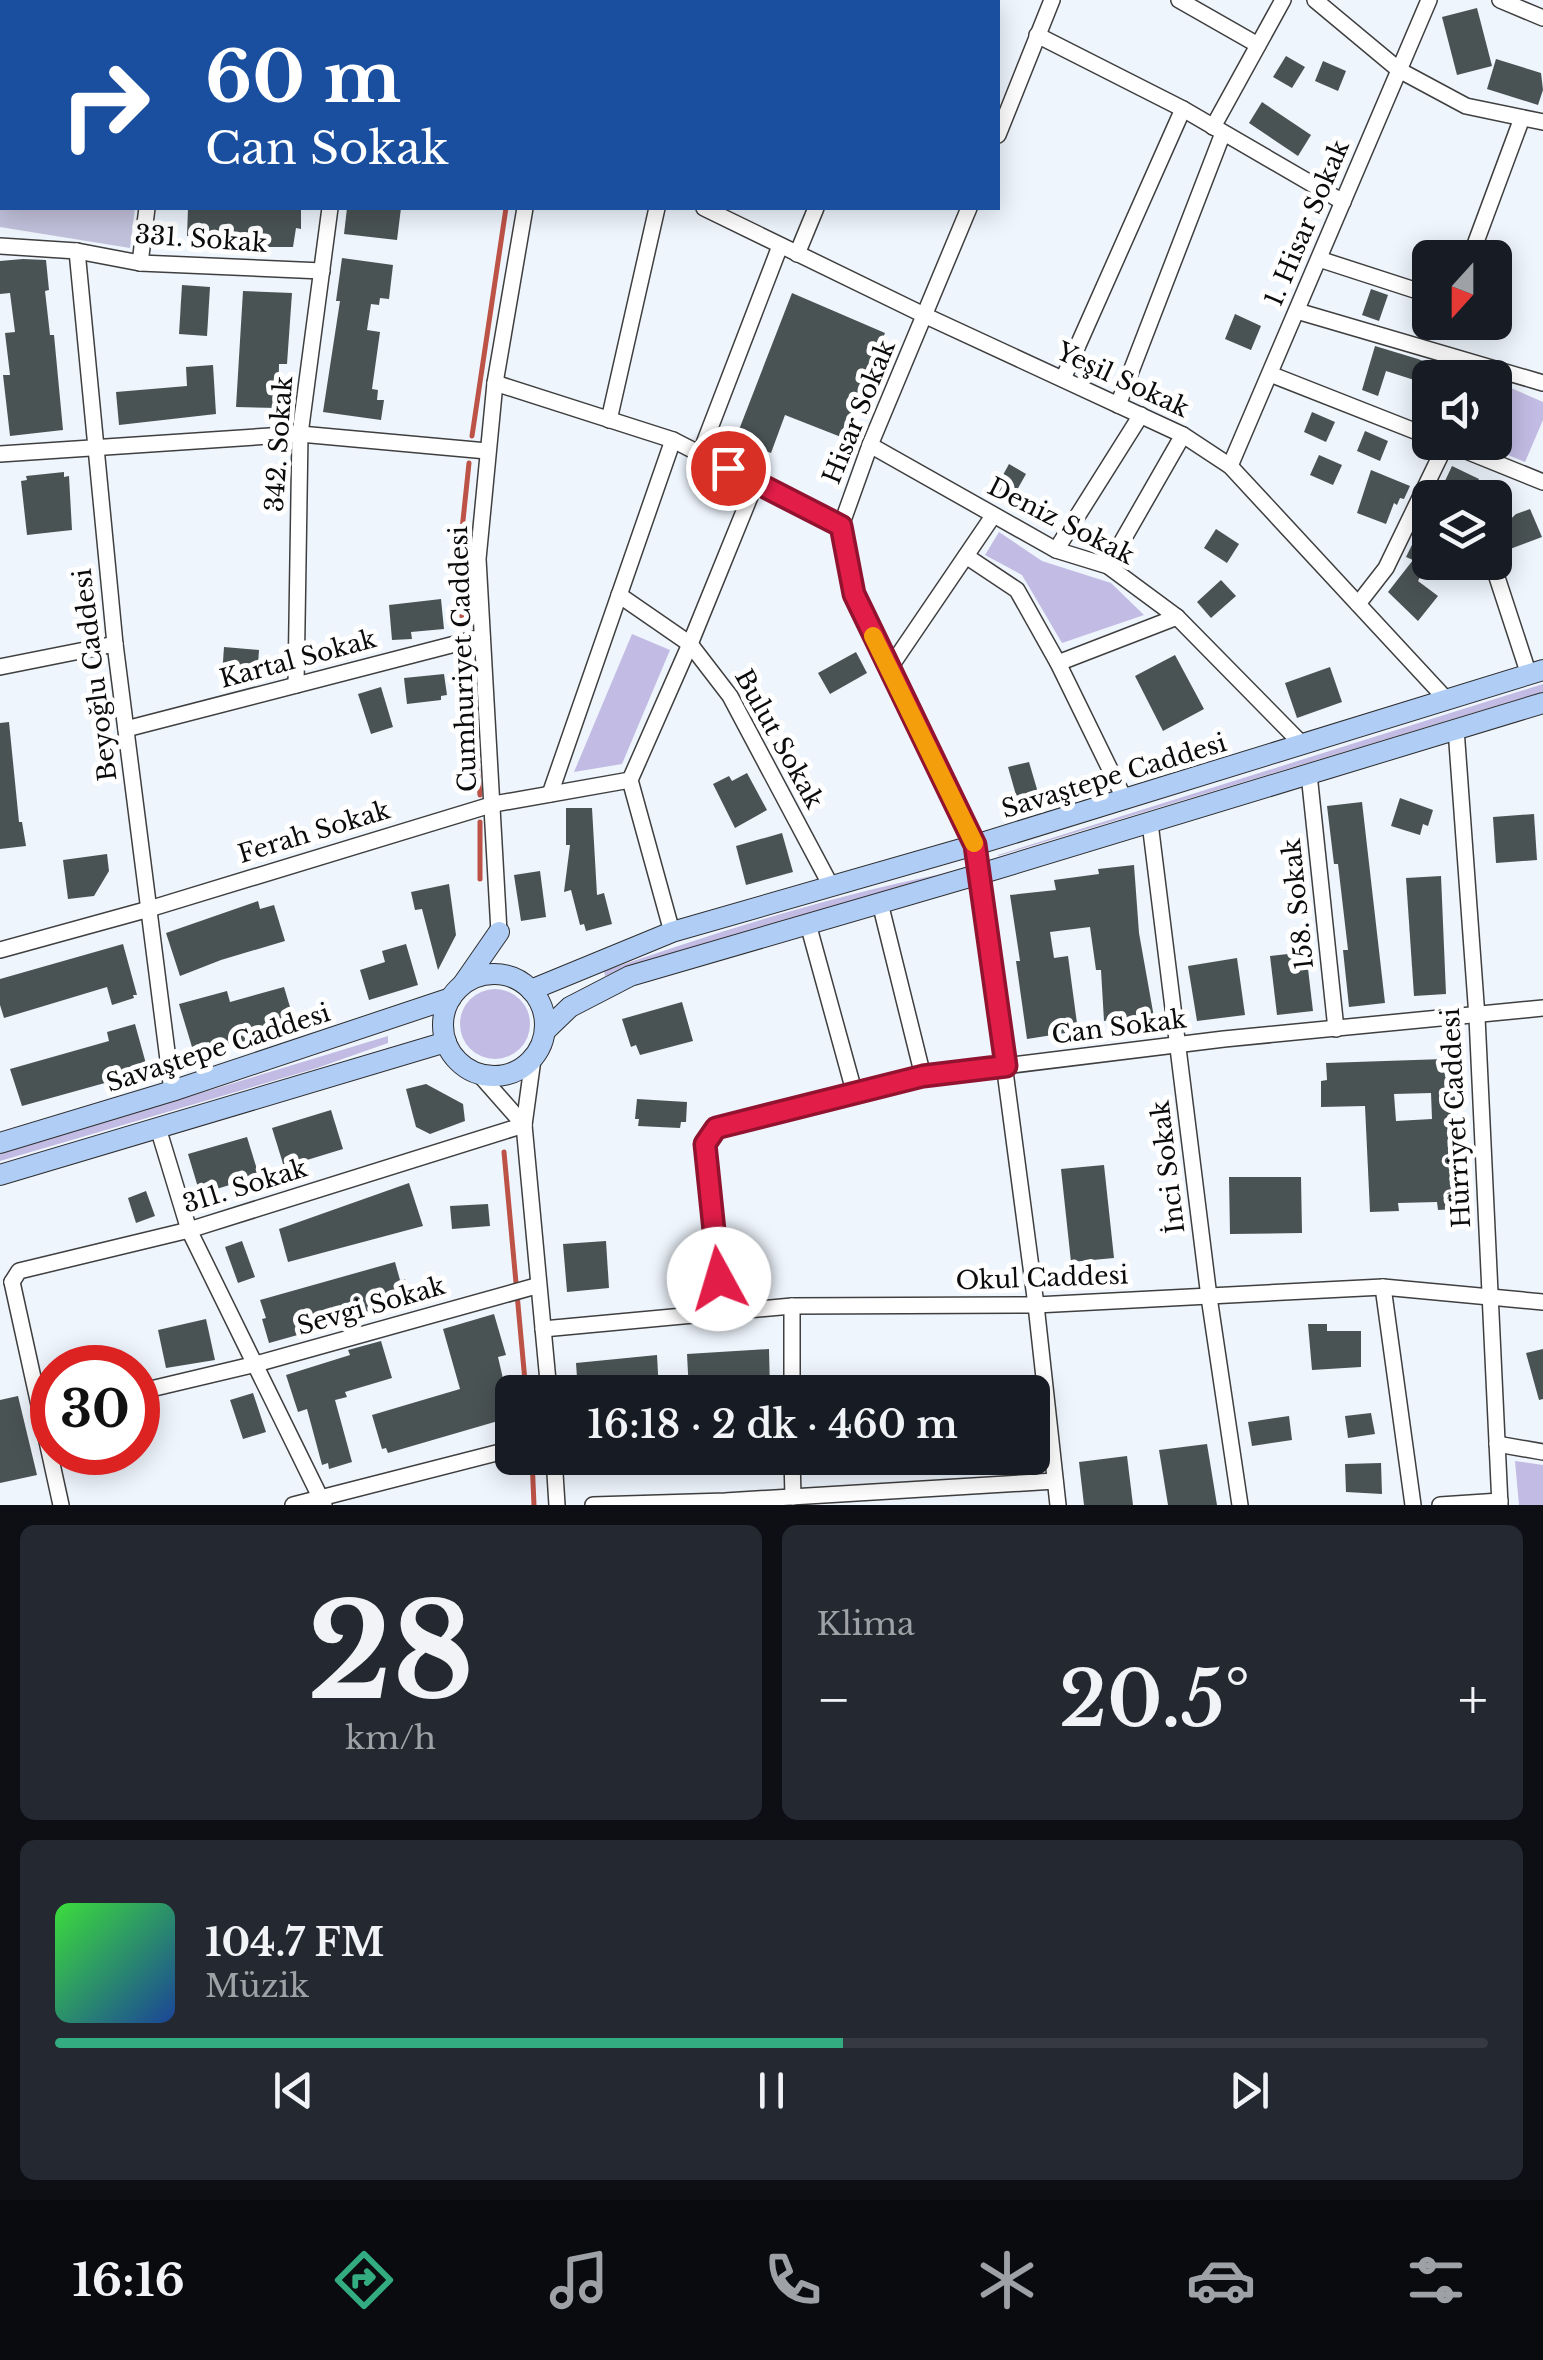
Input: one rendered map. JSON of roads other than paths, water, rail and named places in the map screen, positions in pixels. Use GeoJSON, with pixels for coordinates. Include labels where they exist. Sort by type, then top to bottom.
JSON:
{"type":"FeatureCollection","features":[{"type":"Feature","properties":{"kind":"main road","name":"Savaştepe Caddesi"},"geometry":{"type":"LineString","coordinates":[[525,985],[672,932],[1125,800],[1536,672]]}},
{"type":"Feature","properties":{"kind":"main road"},"geometry":{"type":"LineString","coordinates":[[499,932],[445,1012],[446,1042],[453,1056],[479,1074],[508,1075],[533,1058],[545,1032],[570,1007],[630,976],[1543,703]]}},
{"type":"Feature","properties":{"kind":"main road"},"geometry":{"type":"LineString","coordinates":[[499,932],[506,962],[540,1002],[545,1032]]}},
{"type":"Feature","properties":{"kind":"main road"},"geometry":{"type":"LineString","coordinates":[[456,992],[489,974],[525,985]]}},
{"type":"Feature","properties":{"kind":"main road","name":"Savaştepe Caddesi"},"geometry":{"type":"LineString","coordinates":[[0,1143],[172,1092],[456,992]]}},
{"type":"Feature","properties":{"kind":"main road"},"geometry":{"type":"LineString","coordinates":[[0,1175],[446,1042]]}},
{"type":"Feature","properties":{"kind":"street"},"geometry":{"type":"LineString","coordinates":[[1000,130],[1052,0]]}},
{"type":"Feature","properties":{"kind":"street"},"geometry":{"type":"LineString","coordinates":[[1179,0],[1258,45]]}},
{"type":"Feature","properties":{"kind":"street"},"geometry":{"type":"LineString","coordinates":[[1118,405],[1218,130],[1283,0]]}},
{"type":"Feature","properties":{"kind":"street"},"geometry":{"type":"LineString","coordinates":[[1315,0],[1399,70],[1466,106],[1543,122]]}},
{"type":"Feature","properties":{"kind":"street","name":"1. Hisar Sokak"},"geometry":{"type":"LineString","coordinates":[[1230,466],[1430,0]]}},
{"type":"Feature","properties":{"kind":"street"},"geometry":{"type":"LineString","coordinates":[[1500,0],[1543,18]]}},
{"type":"Feature","properties":{"kind":"street"},"geometry":{"type":"LineString","coordinates":[[1037,35],[1183,109],[1343,202]]}},
{"type":"Feature","properties":{"kind":"street"},"geometry":{"type":"LineString","coordinates":[[1063,380],[1183,109]]}},
{"type":"Feature","properties":{"kind":"street"},"geometry":{"type":"LineString","coordinates":[[1477,240],[1522,118]]}},
{"type":"Feature","properties":{"kind":"street"},"geometry":{"type":"LineString","coordinates":[[140,263],[148,210]]}},
{"type":"Feature","properties":{"kind":"street","name":"342. Sokak"},"geometry":{"type":"LineString","coordinates":[[296,685],[300,434],[330,210]]}},
{"type":"Feature","properties":{"kind":"street","name":"Cumhuriyet Caddesi"},"geometry":{"type":"LineString","coordinates":[[499,932],[478,559],[495,383],[525,210]]}},
{"type":"Feature","properties":{"kind":"street"},"geometry":{"type":"LineString","coordinates":[[610,420],[656,210]]}},
{"type":"Feature","properties":{"kind":"street","name":"Yeşil Sokak"},"geometry":{"type":"LineString","coordinates":[[708,210],[1183,435],[1230,466],[1446,699]]}},
{"type":"Feature","properties":{"kind":"street"},"geometry":{"type":"LineString","coordinates":[[797,254],[815,210]]}},
{"type":"Feature","properties":{"kind":"street","name":"Hisar Sokak"},"geometry":{"type":"LineString","coordinates":[[841,526],[870,445],[968,210]]}},
{"type":"Feature","properties":{"kind":"street","name":"331. Sokak"},"geometry":{"type":"LineString","coordinates":[[0,246],[77,252],[140,263],[322,272]]}},
{"type":"Feature","properties":{"kind":"street"},"geometry":{"type":"LineString","coordinates":[[700,454],[780,246]]}},
{"type":"Feature","properties":{"kind":"street","name":"Beyoğlu Caddesi"},"geometry":{"type":"LineString","coordinates":[[77,252],[115,644],[172,1092]]}},
{"type":"Feature","properties":{"kind":"street"},"geometry":{"type":"LineString","coordinates":[[1319,258],[1412,289]]}},
{"type":"Feature","properties":{"kind":"street"},"geometry":{"type":"LineString","coordinates":[[1297,310],[1445,360]]}},
{"type":"Feature","properties":{"kind":"street"},"geometry":{"type":"LineString","coordinates":[[1270,374],[1412,430]]}},
{"type":"Feature","properties":{"kind":"street"},"geometry":{"type":"LineString","coordinates":[[1512,378],[1543,384]]}},
{"type":"Feature","properties":{"kind":"street"},"geometry":{"type":"LineString","coordinates":[[495,383],[673,440],[841,526],[854,594],[975,845],[1006,1066],[1058,1505]]}},
{"type":"Feature","properties":{"kind":"street"},"geometry":{"type":"LineString","coordinates":[[1056,550],[1141,415]]}},
{"type":"Feature","properties":{"kind":"street"},"geometry":{"type":"LineString","coordinates":[[0,454],[300,434],[487,451]]}},
{"type":"Feature","properties":{"kind":"street"},"geometry":{"type":"LineString","coordinates":[[1108,566],[1183,435]]}},
{"type":"Feature","properties":{"kind":"street"},"geometry":{"type":"LineString","coordinates":[[550,794],[673,440]]}},
{"type":"Feature","properties":{"kind":"street","name":"Deniz Sokak"},"geometry":{"type":"LineString","coordinates":[[870,445],[1056,550],[1108,566],[1177,618],[1302,743]]}},
{"type":"Feature","properties":{"kind":"street"},"geometry":{"type":"LineString","coordinates":[[1488,460],[1543,482]]}},
{"type":"Feature","properties":{"kind":"street"},"geometry":{"type":"LineString","coordinates":[[672,932],[630,780],[756,482]]}},
{"type":"Feature","properties":{"kind":"street"},"geometry":{"type":"LineString","coordinates":[[889,670],[992,516]]}},
{"type":"Feature","properties":{"kind":"street"},"geometry":{"type":"LineString","coordinates":[[1358,604],[1386,568],[1412,524]]}},
{"type":"Feature","properties":{"kind":"street"},"geometry":{"type":"LineString","coordinates":[[966,556],[1018,590],[1125,800]]}},
{"type":"Feature","properties":{"kind":"street"},"geometry":{"type":"LineString","coordinates":[[1499,580],[1536,672]]}},
{"type":"Feature","properties":{"kind":"street","name":"Bulut Sokak"},"geometry":{"type":"LineString","coordinates":[[619,596],[690,644],[730,696],[830,886]]}},
{"type":"Feature","properties":{"kind":"street"},"geometry":{"type":"LineString","coordinates":[[1058,662],[1177,618]]}},
{"type":"Feature","properties":{"kind":"street","name":"Kartal Sokak"},"geometry":{"type":"LineString","coordinates":[[126,729],[482,637]]}},
{"type":"Feature","properties":{"kind":"street"},"geometry":{"type":"LineString","coordinates":[[0,667],[115,644]]}},
{"type":"Feature","properties":{"kind":"street","name":"Hürriyet Caddesi"},"geometry":{"type":"LineString","coordinates":[[1456,729],[1477,1017],[1500,1503]]}},
{"type":"Feature","properties":{"kind":"street","name":"158. Sokak"},"geometry":{"type":"LineString","coordinates":[[1309,774],[1336,1029]]}},
{"type":"Feature","properties":{"kind":"street","name":"Ferah Sokak"},"geometry":{"type":"LineString","coordinates":[[0,950],[494,804],[630,780]]}},
{"type":"Feature","properties":{"kind":"street","name":"İnci Sokak"},"geometry":{"type":"LineString","coordinates":[[1150,823],[1209,1296],[1240,1505]]}},
{"type":"Feature","properties":{"kind":"street"},"geometry":{"type":"LineString","coordinates":[[880,903],[923,1076]]}},
{"type":"Feature","properties":{"kind":"street"},"geometry":{"type":"LineString","coordinates":[[808,924],[854,1091]]}},
{"type":"Feature","properties":{"kind":"street","name":"Can Sokak"},"geometry":{"type":"LineString","coordinates":[[722,1313],[705,1144],[716,1128],[923,1076],[1178,1044],[1543,1008]]}},
{"type":"Feature","properties":{"kind":"street"},"geometry":{"type":"LineString","coordinates":[[533,1058],[524,1125],[547,1375]]}},
{"type":"Feature","properties":{"kind":"street"},"geometry":{"type":"LineString","coordinates":[[479,1074],[524,1125]]}},
{"type":"Feature","properties":{"kind":"street","name":"311. Sokak"},"geometry":{"type":"LineString","coordinates":[[6,1284],[20,1272],[189,1230],[524,1125]]}},
{"type":"Feature","properties":{"kind":"street"},"geometry":{"type":"LineString","coordinates":[[158,1128],[189,1230],[323,1502]]}},
{"type":"Feature","properties":{"kind":"street"},"geometry":{"type":"LineString","coordinates":[[6,1284],[30,1361]]}},
{"type":"Feature","properties":{"kind":"street","name":"Sevgi Sokak"},"geometry":{"type":"LineString","coordinates":[[160,1387],[536,1286]]}},
{"type":"Feature","properties":{"kind":"street"},"geometry":{"type":"LineString","coordinates":[[1383,1287],[1414,1505]]}},
{"type":"Feature","properties":{"kind":"street","name":"Okul Caddesi"},"geometry":{"type":"LineString","coordinates":[[543,1329],[792,1306],[1036,1305],[1383,1287],[1543,1302]]}},
{"type":"Feature","properties":{"kind":"street"},"geometry":{"type":"LineString","coordinates":[[792,1306],[792,1375]]}},
{"type":"Feature","properties":{"kind":"street"},"geometry":{"type":"LineString","coordinates":[[1497,1444],[1543,1452]]}},
{"type":"Feature","properties":{"kind":"street"},"geometry":{"type":"LineString","coordinates":[[293,1505],[323,1502],[495,1454]]}},
{"type":"Feature","properties":{"kind":"street"},"geometry":{"type":"LineString","coordinates":[[56,1475],[61,1505]]}},
{"type":"Feature","properties":{"kind":"street"},"geometry":{"type":"LineString","coordinates":[[555,1475],[557,1505]]}},
{"type":"Feature","properties":{"kind":"street"},"geometry":{"type":"LineString","coordinates":[[792,1475],[793,1497]]}},
{"type":"Feature","properties":{"kind":"street"},"geometry":{"type":"LineString","coordinates":[[593,1505],[725,1503],[793,1497],[875,1498],[1055,1481]]}},
{"type":"Feature","properties":{"kind":"street"},"geometry":{"type":"LineString","coordinates":[[1440,1505],[1500,1503]]}},
{"type":"Feature","properties":{"kind":"waterway"},"geometry":{"type":"LineString","coordinates":[[472,436],[506,210]]}},
{"type":"Feature","properties":{"kind":"waterway"},"geometry":{"type":"LineString","coordinates":[[463,628],[458,568],[469,463]]}},
{"type":"Feature","properties":{"kind":"waterway"},"geometry":{"type":"LineString","coordinates":[[466,655],[480,795]]}},
{"type":"Feature","properties":{"kind":"waterway"},"geometry":{"type":"LineString","coordinates":[[480,822],[480,879]]}},
{"type":"Feature","properties":{"kind":"waterway"},"geometry":{"type":"LineString","coordinates":[[504,1152],[524,1375]]}},
{"type":"Feature","properties":{"kind":"waterway"},"geometry":{"type":"LineString","coordinates":[[533,1475],[534,1505]]}}]}
